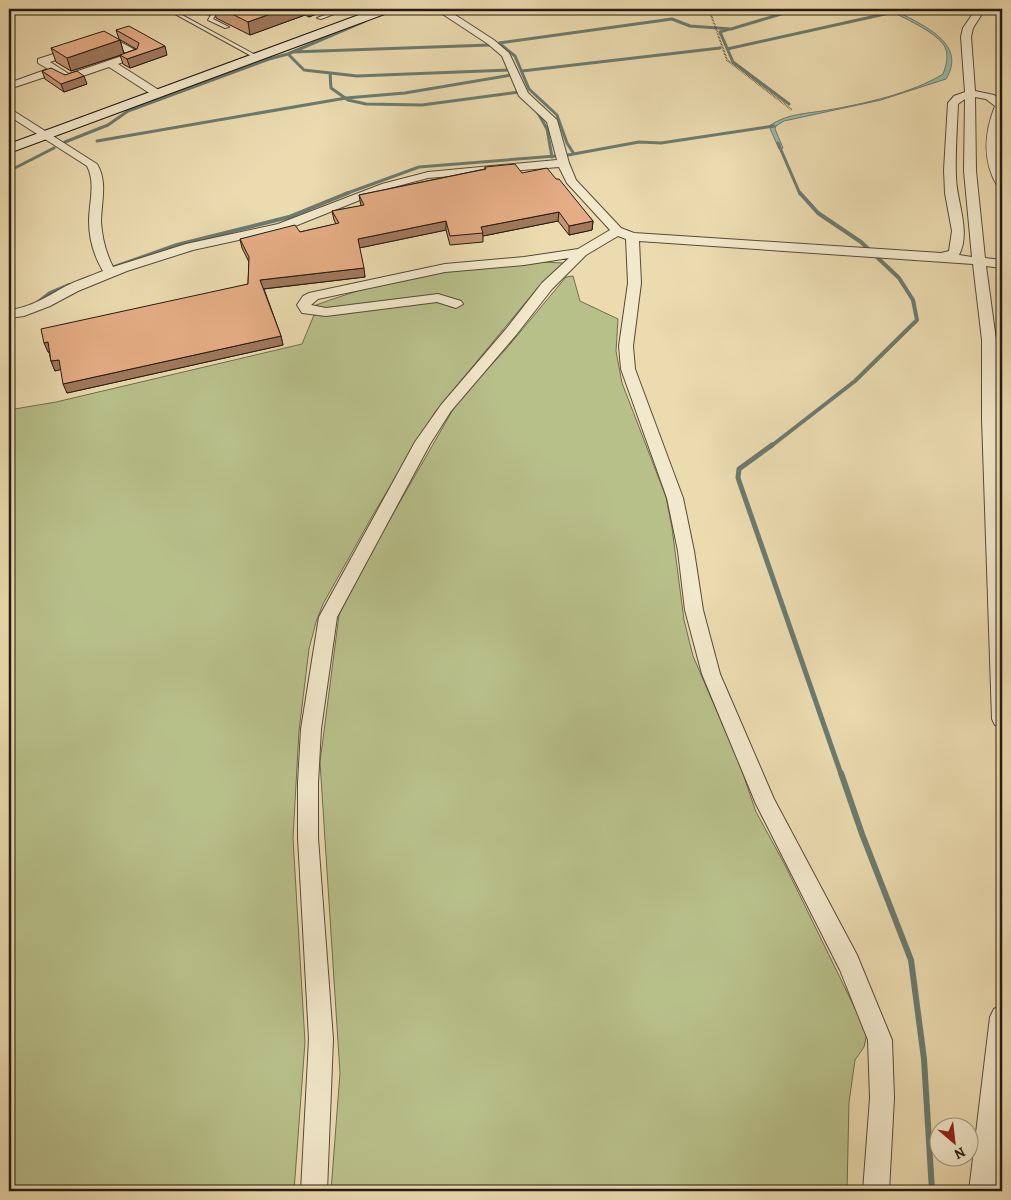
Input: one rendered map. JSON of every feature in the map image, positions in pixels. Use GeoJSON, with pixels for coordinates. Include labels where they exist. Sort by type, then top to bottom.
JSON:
{"type":"FeatureCollection","features":[{"type":"Feature","properties":{"kind":"street"},"geometry":{"type":"LineString","coordinates":[[9,149],[257,56],[346,13],[386,9]]}},
{"type":"Feature","properties":{"kind":"street"},"geometry":{"type":"LineString","coordinates":[[440,9],[491,42],[506,55],[523,94],[552,120],[562,158],[571,180],[625,234],[635,272],[632,311],[626,333],[625,352],[628,369],[675,498],[686,551],[694,610],[711,674],[766,804],[849,963],[880,1040],[882,1098],[876,1191]]}},
{"type":"Feature","properties":{"kind":"street"},"geometry":{"type":"LineString","coordinates":[[980,9],[968,28],[966,37],[970,94],[970,171],[978,262],[989,340],[989,419],[1002,719]]}},
{"type":"Feature","properties":{"kind":"street"},"geometry":{"type":"LineString","coordinates":[[109,39],[136,54],[110,63],[68,78],[42,62],[109,39]]}},
{"type":"Feature","properties":{"kind":"street"},"geometry":{"type":"LineString","coordinates":[[110,63],[158,94]]}},
{"type":"Feature","properties":{"kind":"street"},"geometry":{"type":"LineString","coordinates":[[9,86],[55,70]]}},
{"type":"Feature","properties":{"kind":"street"},"geometry":{"type":"LineString","coordinates":[[941,257],[954,254],[957,248],[958,232],[951,193],[950,151],[953,103],[956,98],[970,94],[991,97],[1000,106],[990,135],[990,150],[994,168],[1002,185]]}},
{"type":"Feature","properties":{"kind":"street"},"geometry":{"type":"LineString","coordinates":[[9,111],[45,136],[92,164],[96,170],[95,222],[99,250],[108,271]]}},
{"type":"Feature","properties":{"kind":"street"},"geometry":{"type":"LineString","coordinates":[[9,314],[18,313],[45,303],[108,271],[190,247],[281,227],[386,186],[420,178],[562,158]]}},
{"type":"Feature","properties":{"kind":"street"},"geometry":{"type":"LineString","coordinates":[[456,304],[438,298],[421,299],[326,312],[307,310],[304,305],[308,299],[314,296],[416,273],[445,268],[524,261],[582,252],[625,234],[941,257],[1002,264]]}},
{"type":"Feature","properties":{"kind":"street"},"geometry":{"type":"LineString","coordinates":[[314,1191],[321,1039],[308,838],[308,783],[311,729],[328,617],[423,442],[446,408],[511,332],[547,286],[582,252]]}},
{"type":"Feature","properties":{"kind":"street"},"geometry":{"type":"LineString","coordinates":[[982,1191],[1002,1018]]}},
{"type":"Feature","properties":{"kind":"lane"},"geometry":{"type":"LineString","coordinates":[[168,9],[257,56]]}},
{"type":"Feature","properties":{"kind":"lane"},"geometry":{"type":"LineString","coordinates":[[190,9],[199,13],[210,14],[217,11]]}},
{"type":"Feature","properties":{"kind":"lane"},"geometry":{"type":"LineString","coordinates":[[319,18],[346,13]]}},
{"type":"Feature","properties":{"kind":"lane"},"geometry":{"type":"LineString","coordinates":[[210,14],[214,15],[210,18],[227,27]]}},
{"type":"Feature","properties":{"kind":"path"},"geometry":{"type":"LineString","coordinates":[[709,9],[731,64],[792,110]]}},
{"type":"Feature","properties":{"kind":"green space"},"geometry":{"type":"Polygon","coordinates":[[[542,262],[563,263],[540,285],[435,412],[374,513],[323,604],[316,622],[309,649],[299,731],[293,838],[305,1042],[294,1191],[9,1191],[9,410],[56,402],[302,344],[314,315],[326,315],[430,296],[315,309],[316,305],[380,284],[435,273],[542,262]]]}},
{"type":"Feature","properties":{"kind":"green space"},"geometry":{"type":"Polygon","coordinates":[[[573,276],[580,301],[618,319],[616,351],[622,383],[666,497],[684,620],[693,656],[740,765],[756,812],[785,865],[867,1033],[864,1047],[855,1060],[849,1102],[847,1191],[331,1191],[340,1073],[320,762],[339,615],[367,559],[458,401],[506,349],[566,277],[573,276]]]}},
{"type":"Feature","properties":{"kind":"shaded area"},"geometry":{"type":"Polygon","coordinates":[[[886,9],[892,9],[927,28],[946,44],[951,54],[951,66],[946,79],[881,100],[784,121],[776,126],[775,129],[783,148],[779,149],[769,126],[776,122],[797,115],[842,108],[887,97],[917,87],[943,74],[947,54],[941,41],[919,25],[886,9]]]}},
{"type":"Feature","properties":{"kind":"building"},"geometry":{"type":"Polygon","coordinates":[[[222,9],[284,9],[248,22],[222,9]]]}},
{"type":"Feature","properties":{"kind":"building"},"geometry":{"type":"Polygon","coordinates":[[[129,26],[165,46],[127,59],[120,55],[137,49],[139,43],[116,30],[129,26]]]}},
{"type":"Feature","properties":{"kind":"building"},"geometry":{"type":"Polygon","coordinates":[[[104,31],[120,40],[67,58],[51,48],[104,31]]]}},
{"type":"Feature","properties":{"kind":"building"},"geometry":{"type":"Polygon","coordinates":[[[51,68],[65,75],[77,71],[84,76],[61,84],[42,71],[51,68]]]}},
{"type":"Feature","properties":{"kind":"building"},"geometry":{"type":"Polygon","coordinates":[[[515,164],[522,173],[547,168],[556,179],[559,179],[593,221],[569,226],[559,212],[481,227],[483,233],[450,236],[446,221],[358,239],[364,268],[260,280],[281,336],[63,384],[59,360],[51,361],[48,342],[44,343],[41,329],[248,284],[249,257],[240,239],[295,225],[300,232],[339,223],[332,211],[364,205],[359,195],[486,169],[485,167],[515,164]]]}},
{"type":"Feature","properties":{"kind":"waterway"},"geometry":{"type":"LineString","coordinates":[[385,13],[396,9]]}},
{"type":"Feature","properties":{"kind":"waterway"},"geometry":{"type":"LineString","coordinates":[[433,9],[443,14]]}},
{"type":"Feature","properties":{"kind":"waterway"},"geometry":{"type":"LineString","coordinates":[[574,154],[567,143],[557,115],[529,89],[515,56],[499,43],[672,19],[690,26],[731,29],[798,9]]}},
{"type":"Feature","properties":{"kind":"waterway"},"geometry":{"type":"LineString","coordinates":[[727,49],[894,12]]}},
{"type":"Feature","properties":{"kind":"waterway"},"geometry":{"type":"LineString","coordinates":[[293,52],[365,21]]}},
{"type":"Feature","properties":{"kind":"waterway"},"geometry":{"type":"LineString","coordinates":[[727,49],[720,32],[729,29]]}},
{"type":"Feature","properties":{"kind":"waterway"},"geometry":{"type":"LineString","coordinates":[[293,52],[490,45]]}},
{"type":"Feature","properties":{"kind":"waterway"},"geometry":{"type":"LineString","coordinates":[[522,71],[720,48]]}},
{"type":"Feature","properties":{"kind":"waterway"},"geometry":{"type":"LineString","coordinates":[[727,49],[733,62],[789,104]]}},
{"type":"Feature","properties":{"kind":"waterway"},"geometry":{"type":"LineString","coordinates":[[288,54],[293,52]]}},
{"type":"Feature","properties":{"kind":"waterway"},"geometry":{"type":"LineString","coordinates":[[65,142],[108,125],[128,111],[269,59],[288,54]]}},
{"type":"Feature","properties":{"kind":"waterway"},"geometry":{"type":"LineString","coordinates":[[288,54],[304,70],[357,76],[509,70]]}},
{"type":"Feature","properties":{"kind":"waterway"},"geometry":{"type":"LineString","coordinates":[[330,73],[331,88],[345,98]]}},
{"type":"Feature","properties":{"kind":"waterway"},"geometry":{"type":"LineString","coordinates":[[345,98],[405,93],[511,75]]}},
{"type":"Feature","properties":{"kind":"waterway"},"geometry":{"type":"LineString","coordinates":[[345,98],[366,104],[422,105],[519,92]]}},
{"type":"Feature","properties":{"kind":"waterway"},"geometry":{"type":"LineString","coordinates":[[97,141],[345,98]]}},
{"type":"Feature","properties":{"kind":"waterway"},"geometry":{"type":"LineString","coordinates":[[538,113],[547,129],[552,156]]}},
{"type":"Feature","properties":{"kind":"waterway"},"geometry":{"type":"LineString","coordinates":[[574,154],[639,142],[661,143],[774,126]]}},
{"type":"Feature","properties":{"kind":"waterway"},"geometry":{"type":"LineString","coordinates":[[778,143],[800,194]]}},
{"type":"Feature","properties":{"kind":"waterway"},"geometry":{"type":"LineString","coordinates":[[9,171],[54,148]]}},
{"type":"Feature","properties":{"kind":"waterway"},"geometry":{"type":"LineString","coordinates":[[552,156],[574,154]]}},
{"type":"Feature","properties":{"kind":"waterway"},"geometry":{"type":"LineString","coordinates":[[345,194],[419,167],[552,156]]}},
{"type":"Feature","properties":{"kind":"waterway"},"geometry":{"type":"LineString","coordinates":[[109,269],[177,245],[289,217],[348,193]]}},
{"type":"Feature","properties":{"kind":"waterway"},"geometry":{"type":"LineString","coordinates":[[770,447],[855,381],[917,320],[913,300],[899,278],[861,242],[818,213],[800,193]]}},
{"type":"Feature","properties":{"kind":"waterway"},"geometry":{"type":"LineString","coordinates":[[37,303],[50,293],[69,285]]}},
{"type":"Feature","properties":{"kind":"waterway"},"geometry":{"type":"LineString","coordinates":[[772,445],[739,469],[738,478],[841,774]]}},
{"type":"Feature","properties":{"kind":"waterway"},"geometry":{"type":"LineString","coordinates":[[841,773],[862,834],[911,960],[924,1059],[932,1191]]}}]}
